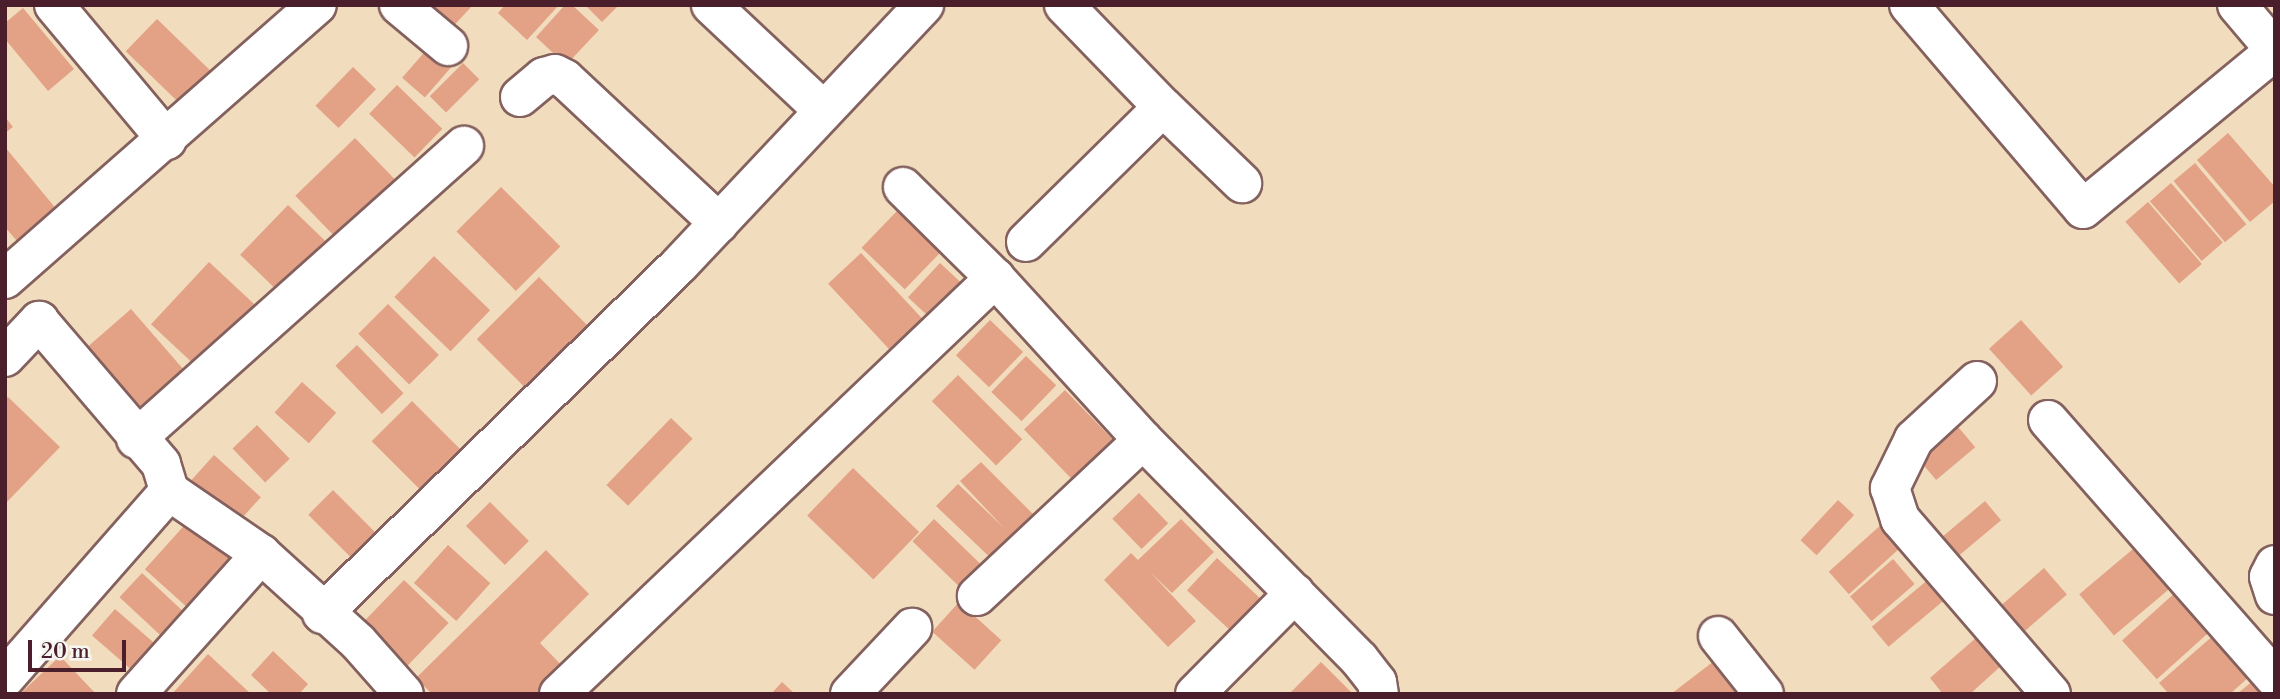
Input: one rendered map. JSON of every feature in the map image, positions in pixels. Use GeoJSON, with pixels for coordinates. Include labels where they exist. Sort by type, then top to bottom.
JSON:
{"type":"FeatureCollection","features":[{"type":"Feature","properties":{"kind":"street"},"geometry":{"type":"LineString","coordinates":[[54,5],[167,140]]}},
{"type":"Feature","properties":{"kind":"street"},"geometry":{"type":"LineString","coordinates":[[317,5],[5,280],[136,439],[161,464],[169,491],[261,554],[322,614],[381,685]]}},
{"type":"Feature","properties":{"kind":"street"},"geometry":{"type":"LineString","coordinates":[[399,5],[448,47]]}},
{"type":"Feature","properties":{"kind":"street"},"geometry":{"type":"LineString","coordinates":[[711,5],[823,110]]}},
{"type":"Feature","properties":{"kind":"street"},"geometry":{"type":"LineString","coordinates":[[1064,5],[1163,107],[1242,183]]}},
{"type":"Feature","properties":{"kind":"street"},"geometry":{"type":"LineString","coordinates":[[1909,5],[2083,209],[2275,50],[2237,5]]}},
{"type":"Feature","properties":{"kind":"street"},"geometry":{"type":"LineString","coordinates":[[322,614],[719,223],[911,9]]}},
{"type":"Feature","properties":{"kind":"street"},"geometry":{"type":"LineString","coordinates":[[520,97],[544,77],[555,74],[565,79],[719,223]]}},
{"type":"Feature","properties":{"kind":"street"},"geometry":{"type":"LineString","coordinates":[[1026,242],[1163,107]]}},
{"type":"Feature","properties":{"kind":"street"},"geometry":{"type":"LineString","coordinates":[[136,439],[464,146]]}},
{"type":"Feature","properties":{"kind":"street"},"geometry":{"type":"LineString","coordinates":[[903,187],[996,278],[1143,440],[1359,659],[1377,682],[1379,694]]}},
{"type":"Feature","properties":{"kind":"street"},"geometry":{"type":"LineString","coordinates":[[559,694],[996,278]]}},
{"type":"Feature","properties":{"kind":"street"},"geometry":{"type":"LineString","coordinates":[[5,357],[39,321]]}},
{"type":"Feature","properties":{"kind":"street"},"geometry":{"type":"LineString","coordinates":[[1977,381],[1914,439],[1891,488],[1900,519],[2051,694]]}},
{"type":"Feature","properties":{"kind":"street"},"geometry":{"type":"LineString","coordinates":[[2048,420],[2275,678]]}},
{"type":"Feature","properties":{"kind":"street"},"geometry":{"type":"LineString","coordinates":[[976,596],[1143,440]]}},
{"type":"Feature","properties":{"kind":"street"},"geometry":{"type":"LineString","coordinates":[[5,678],[169,491]]}},
{"type":"Feature","properties":{"kind":"street"},"geometry":{"type":"LineString","coordinates":[[136,694],[261,554]]}},
{"type":"Feature","properties":{"kind":"street"},"geometry":{"type":"LineString","coordinates":[[2275,565],[2269,577],[2275,595]]}},
{"type":"Feature","properties":{"kind":"street"},"geometry":{"type":"LineString","coordinates":[[1195,694],[1295,593]]}},
{"type":"Feature","properties":{"kind":"street"},"geometry":{"type":"LineString","coordinates":[[850,694],[912,628]]}},
{"type":"Feature","properties":{"kind":"street"},"geometry":{"type":"LineString","coordinates":[[1718,636],[1765,694]]}},
{"type":"Feature","properties":{"kind":"building"},"geometry":{"type":"Polygon","coordinates":[[[415,5],[473,5],[446,34],[415,5]]]}},
{"type":"Feature","properties":{"kind":"building"},"geometry":{"type":"Polygon","coordinates":[[[505,5],[559,5],[527,40],[498,13],[505,5]]]}},
{"type":"Feature","properties":{"kind":"building"},"geometry":{"type":"Polygon","coordinates":[[[565,5],[572,5],[599,30],[566,65],[536,37],[565,5]]]}},
{"type":"Feature","properties":{"kind":"building"},"geometry":{"type":"Polygon","coordinates":[[[585,5],[619,5],[602,22],[585,5]]]}},
{"type":"Feature","properties":{"kind":"building"},"geometry":{"type":"Polygon","coordinates":[[[23,8],[74,69],[48,91],[5,39],[5,23],[23,8]]]}},
{"type":"Feature","properties":{"kind":"building"},"geometry":{"type":"Polygon","coordinates":[[[157,19],[217,77],[185,109],[126,51],[157,19]]]}},
{"type":"Feature","properties":{"kind":"building"},"geometry":{"type":"Polygon","coordinates":[[[435,40],[458,60],[425,97],[402,78],[435,40]]]}},
{"type":"Feature","properties":{"kind":"building"},"geometry":{"type":"Polygon","coordinates":[[[463,63],[479,79],[446,112],[430,96],[463,63]]]}},
{"type":"Feature","properties":{"kind":"building"},"geometry":{"type":"Polygon","coordinates":[[[353,67],[376,89],[339,128],[315,106],[353,67]]]}},
{"type":"Feature","properties":{"kind":"building"},"geometry":{"type":"Polygon","coordinates":[[[397,85],[442,129],[415,158],[369,114],[397,85]]]}},
{"type":"Feature","properties":{"kind":"building"},"geometry":{"type":"Polygon","coordinates":[[[5,117],[13,127],[5,133],[5,117]]]}},
{"type":"Feature","properties":{"kind":"building"},"geometry":{"type":"Polygon","coordinates":[[[2228,133],[2275,187],[2275,201],[2250,222],[2197,160],[2228,133]]]}},
{"type":"Feature","properties":{"kind":"building"},"geometry":{"type":"Polygon","coordinates":[[[355,138],[397,182],[338,240],[295,196],[355,138]]]}},
{"type":"Feature","properties":{"kind":"building"},"geometry":{"type":"Polygon","coordinates":[[[5,147],[67,222],[28,254],[5,227],[5,147]]]}},
{"type":"Feature","properties":{"kind":"building"},"geometry":{"type":"Polygon","coordinates":[[[2195,163],[2246,224],[2225,242],[2174,181],[2195,163]]]}},
{"type":"Feature","properties":{"kind":"building"},"geometry":{"type":"Polygon","coordinates":[[[2171,183],[2223,243],[2202,261],[2150,201],[2171,183]]]}},
{"type":"Feature","properties":{"kind":"building"},"geometry":{"type":"Polygon","coordinates":[[[501,187],[560,246],[516,291],[456,232],[501,187]]]}},
{"type":"Feature","properties":{"kind":"building"},"geometry":{"type":"Polygon","coordinates":[[[2148,202],[2202,264],[2179,284],[2125,222],[2148,202]]]}},
{"type":"Feature","properties":{"kind":"building"},"geometry":{"type":"Polygon","coordinates":[[[288,205],[327,243],[279,292],[240,255],[288,205]]]}},
{"type":"Feature","properties":{"kind":"building"},"geometry":{"type":"Polygon","coordinates":[[[897,211],[940,253],[905,289],[862,248],[897,211]]]}},
{"type":"Feature","properties":{"kind":"building"},"geometry":{"type":"Polygon","coordinates":[[[861,253],[931,328],[898,358],[828,284],[861,253]]]}},
{"type":"Feature","properties":{"kind":"building"},"geometry":{"type":"Polygon","coordinates":[[[434,256],[490,310],[451,351],[394,297],[434,256]]]}},
{"type":"Feature","properties":{"kind":"building"},"geometry":{"type":"Polygon","coordinates":[[[209,262],[254,304],[196,366],[151,324],[209,262]]]}},
{"type":"Feature","properties":{"kind":"building"},"geometry":{"type":"Polygon","coordinates":[[[940,263],[970,291],[938,325],[908,297],[940,263]]]}},
{"type":"Feature","properties":{"kind":"building"},"geometry":{"type":"Polygon","coordinates":[[[539,277],[596,334],[534,397],[477,339],[539,277]]]}},
{"type":"Feature","properties":{"kind":"building"},"geometry":{"type":"Polygon","coordinates":[[[388,304],[439,355],[409,385],[358,334],[388,304]]]}},
{"type":"Feature","properties":{"kind":"building"},"geometry":{"type":"Polygon","coordinates":[[[131,309],[189,376],[146,414],[88,346],[131,309]]]}},
{"type":"Feature","properties":{"kind":"building"},"geometry":{"type":"Polygon","coordinates":[[[990,320],[1023,352],[989,387],[956,355],[990,320]]]}},
{"type":"Feature","properties":{"kind":"building"},"geometry":{"type":"Polygon","coordinates":[[[2021,320],[2063,367],[2031,396],[1989,349],[2021,320]]]}},
{"type":"Feature","properties":{"kind":"building"},"geometry":{"type":"Polygon","coordinates":[[[357,345],[404,393],[382,414],[335,366],[357,345]]]}},
{"type":"Feature","properties":{"kind":"building"},"geometry":{"type":"Polygon","coordinates":[[[1026,356],[1056,385],[1021,421],[991,392],[1026,356]]]}},
{"type":"Feature","properties":{"kind":"building"},"geometry":{"type":"Polygon","coordinates":[[[958,375],[1022,439],[996,466],[932,401],[958,375]]]}},
{"type":"Feature","properties":{"kind":"building"},"geometry":{"type":"Polygon","coordinates":[[[302,382],[336,413],[309,443],[275,412],[302,382]]]}},
{"type":"Feature","properties":{"kind":"building"},"geometry":{"type":"Polygon","coordinates":[[[1065,390],[1120,447],[1079,486],[1024,430],[1065,390]]]}},
{"type":"Feature","properties":{"kind":"building"},"geometry":{"type":"Polygon","coordinates":[[[8,397],[60,447],[5,504],[5,400],[8,397]]]}},
{"type":"Feature","properties":{"kind":"building"},"geometry":{"type":"Polygon","coordinates":[[[412,401],[474,463],[434,504],[372,441],[412,401]]]}},
{"type":"Feature","properties":{"kind":"building"},"geometry":{"type":"Polygon","coordinates":[[[671,418],[693,439],[628,506],[606,485],[671,418]]]}},
{"type":"Feature","properties":{"kind":"building"},"geometry":{"type":"Polygon","coordinates":[[[1954,422],[1975,447],[1936,480],[1915,455],[1954,422]]]}},
{"type":"Feature","properties":{"kind":"building"},"geometry":{"type":"Polygon","coordinates":[[[257,425],[290,459],[265,482],[233,449],[257,425]]]}},
{"type":"Feature","properties":{"kind":"building"},"geometry":{"type":"Polygon","coordinates":[[[214,455],[261,497],[233,528],[187,485],[214,455]]]}},
{"type":"Feature","properties":{"kind":"building"},"geometry":{"type":"Polygon","coordinates":[[[981,462],[1040,521],[997,564],[936,506],[958,484],[1004,528],[960,481],[981,462]]]}},
{"type":"Feature","properties":{"kind":"building"},"geometry":{"type":"Polygon","coordinates":[[[853,468],[919,532],[873,579],[807,515],[853,468]]]}},
{"type":"Feature","properties":{"kind":"building"},"geometry":{"type":"Polygon","coordinates":[[[333,490],[384,541],[359,566],[308,515],[333,490]]]}},
{"type":"Feature","properties":{"kind":"building"},"geometry":{"type":"Polygon","coordinates":[[[1139,493],[1168,523],[1142,549],[1112,519],[1139,493]]]}},
{"type":"Feature","properties":{"kind":"building"},"geometry":{"type":"Polygon","coordinates":[[[1838,500],[1854,515],[1817,555],[1800,540],[1838,500]]]}},
{"type":"Feature","properties":{"kind":"building"},"geometry":{"type":"Polygon","coordinates":[[[1985,501],[2001,520],[1950,563],[1934,544],[1985,501]]]}},
{"type":"Feature","properties":{"kind":"building"},"geometry":{"type":"Polygon","coordinates":[[[490,502],[529,541],[505,565],[466,526],[490,502]]]}},
{"type":"Feature","properties":{"kind":"building"},"geometry":{"type":"Polygon","coordinates":[[[191,518],[243,565],[197,616],[145,569],[191,518]]]}},
{"type":"Feature","properties":{"kind":"building"},"geometry":{"type":"Polygon","coordinates":[[[934,519],[991,574],[969,596],[912,541],[934,519]]]}},
{"type":"Feature","properties":{"kind":"building"},"geometry":{"type":"Polygon","coordinates":[[[1181,519],[1214,552],[1172,593],[1150,572],[1196,621],[1168,647],[1104,580],[1131,553],[1138,560],[1181,519]]]}},
{"type":"Feature","properties":{"kind":"building"},"geometry":{"type":"Polygon","coordinates":[[[1883,523],[1903,545],[1849,594],[1829,572],[1883,523]]]}},
{"type":"Feature","properties":{"kind":"building"},"geometry":{"type":"Polygon","coordinates":[[[2139,544],[2174,585],[2114,636],[2079,594],[2139,544]]]}},
{"type":"Feature","properties":{"kind":"building"},"geometry":{"type":"Polygon","coordinates":[[[448,545],[490,583],[456,621],[414,583],[448,545]]]}},
{"type":"Feature","properties":{"kind":"building"},"geometry":{"type":"Polygon","coordinates":[[[546,550],[589,594],[540,643],[569,673],[548,694],[432,694],[416,678],[546,550]]]}},
{"type":"Feature","properties":{"kind":"building"},"geometry":{"type":"Polygon","coordinates":[[[1217,558],[1269,606],[1239,639],[1187,590],[1217,558]]]}},
{"type":"Feature","properties":{"kind":"building"},"geometry":{"type":"Polygon","coordinates":[[[1893,559],[1915,584],[1872,621],[1850,596],[1893,559]]]}},
{"type":"Feature","properties":{"kind":"building"},"geometry":{"type":"Polygon","coordinates":[[[2044,568],[2067,594],[2019,636],[1996,610],[2044,568]]]}},
{"type":"Feature","properties":{"kind":"building"},"geometry":{"type":"Polygon","coordinates":[[[142,573],[193,621],[171,645],[119,597],[142,573]]]}},
{"type":"Feature","properties":{"kind":"building"},"geometry":{"type":"Polygon","coordinates":[[[1930,578],[1947,598],[1888,647],[1872,627],[1930,578]]]}},
{"type":"Feature","properties":{"kind":"building"},"geometry":{"type":"Polygon","coordinates":[[[404,580],[449,623],[406,668],[361,625],[404,580]]]}},
{"type":"Feature","properties":{"kind":"building"},"geometry":{"type":"Polygon","coordinates":[[[2177,591],[2212,630],[2157,679],[2122,641],[2177,591]]]}},
{"type":"Feature","properties":{"kind":"building"},"geometry":{"type":"Polygon","coordinates":[[[959,602],[1001,640],[975,670],[932,632],[959,602]]]}},
{"type":"Feature","properties":{"kind":"building"},"geometry":{"type":"Polygon","coordinates":[[[115,609],[163,650],[140,677],[92,635],[115,609]]]}},
{"type":"Feature","properties":{"kind":"building"},"geometry":{"type":"Polygon","coordinates":[[[2215,634],[2251,675],[2230,694],[2169,694],[2159,683],[2215,634]]]}},
{"type":"Feature","properties":{"kind":"building"},"geometry":{"type":"Polygon","coordinates":[[[1977,637],[2002,665],[1970,694],[1943,694],[1930,678],[1977,637]]]}},
{"type":"Feature","properties":{"kind":"building"},"geometry":{"type":"Polygon","coordinates":[[[273,651],[308,684],[299,694],[271,694],[251,675],[273,651]]]}},
{"type":"Feature","properties":{"kind":"building"},"geometry":{"type":"Polygon","coordinates":[[[208,654],[251,694],[172,694],[208,654]]]}},
{"type":"Feature","properties":{"kind":"building"},"geometry":{"type":"Polygon","coordinates":[[[60,656],[96,694],[22,692],[60,656]]]}},
{"type":"Feature","properties":{"kind":"building"},"geometry":{"type":"Polygon","coordinates":[[[1718,658],[1745,694],[1671,694],[1718,658]]]}},
{"type":"Feature","properties":{"kind":"building"},"geometry":{"type":"Polygon","coordinates":[[[1321,662],[1353,694],[1289,694],[1321,662]]]}},
{"type":"Feature","properties":{"kind":"building"},"geometry":{"type":"Polygon","coordinates":[[[2255,679],[2268,694],[2237,694],[2255,679]]]}},
{"type":"Feature","properties":{"kind":"building"},"geometry":{"type":"Polygon","coordinates":[[[782,682],[795,694],[771,694],[782,682]]]}}]}
